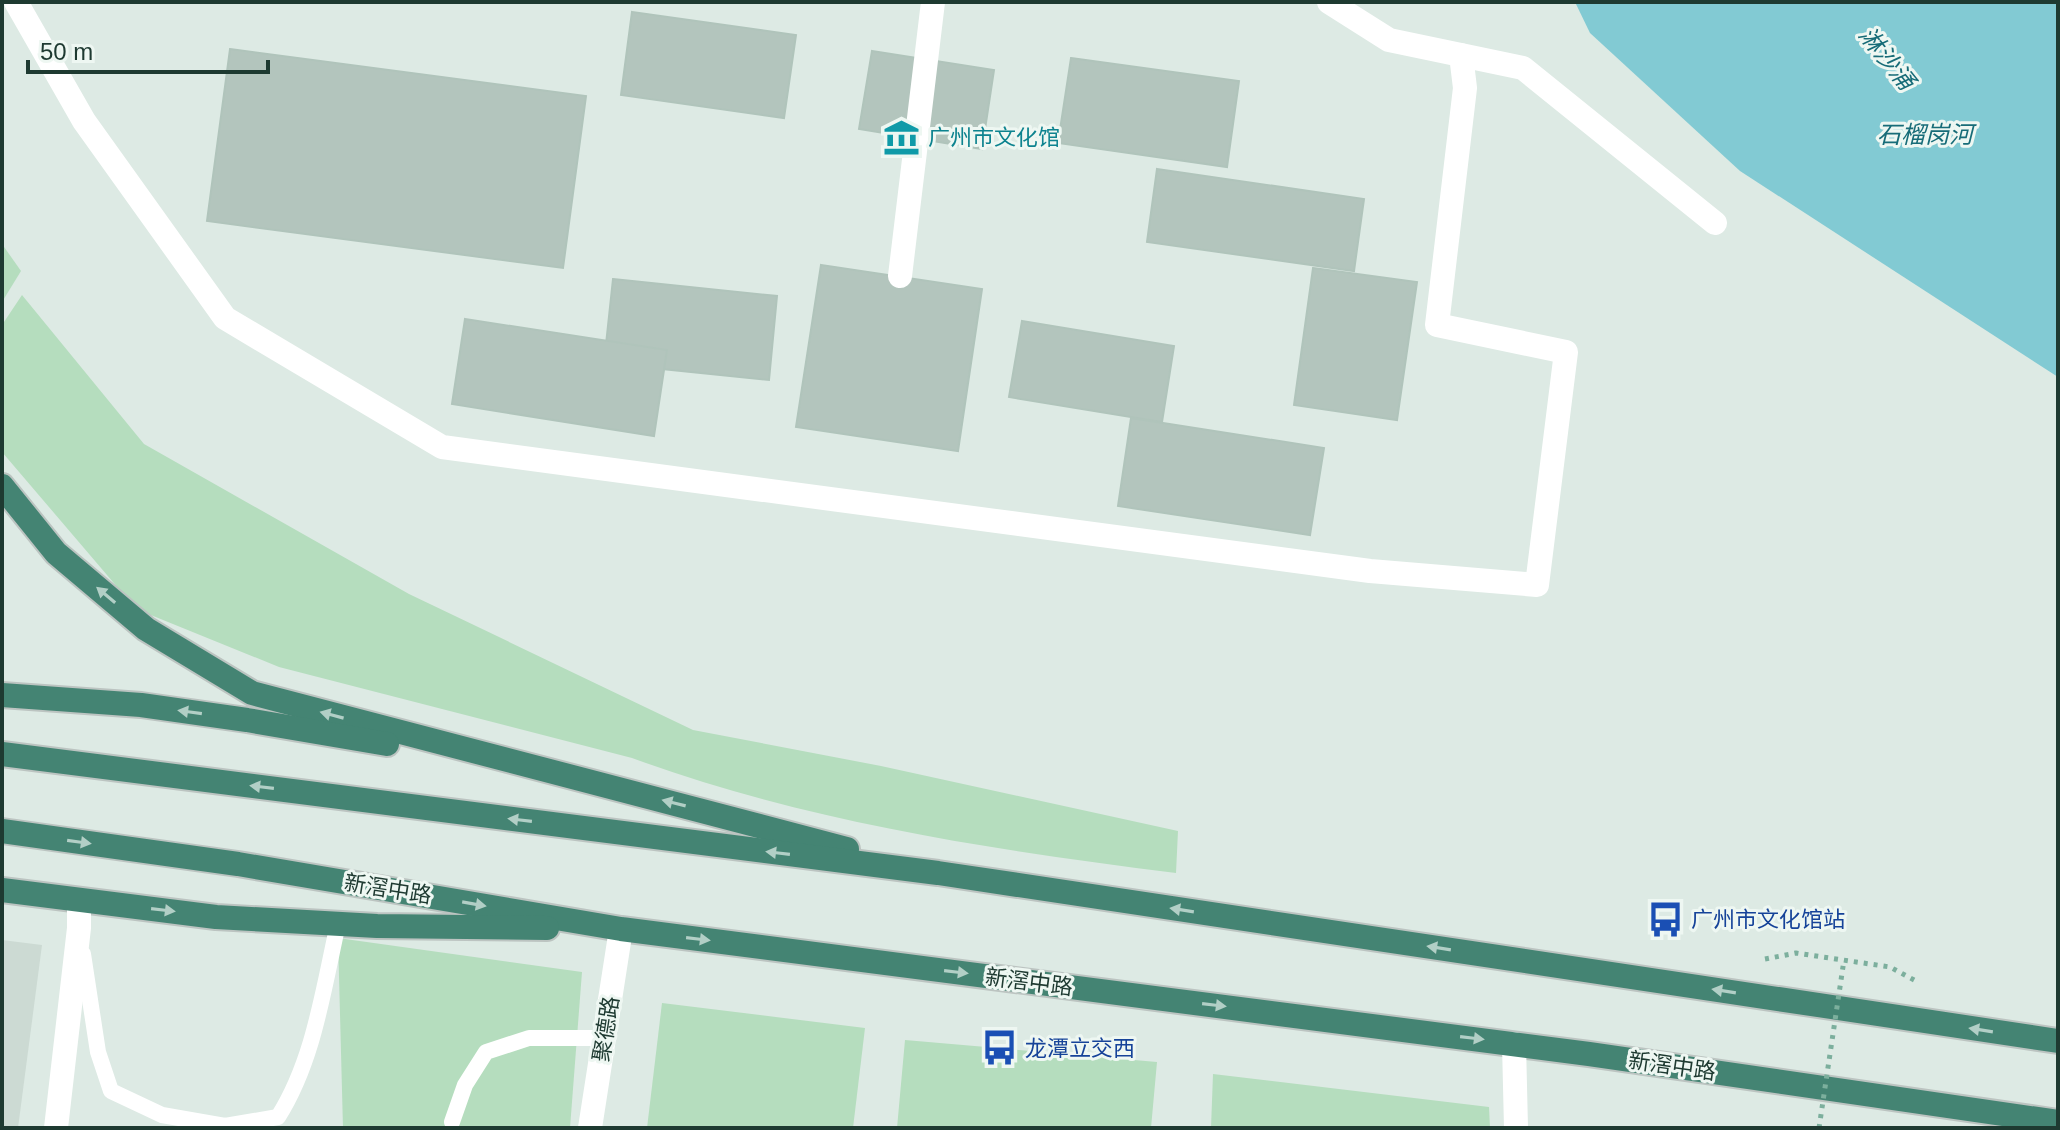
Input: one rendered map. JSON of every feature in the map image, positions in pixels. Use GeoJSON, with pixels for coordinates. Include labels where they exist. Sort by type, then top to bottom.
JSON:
{"type":"FeatureCollection","features":[{"type":"Feature","properties":{"kind":"highway"},"geometry":{"type":"LineString","coordinates":[[2,486],[56,553],[135,620],[252,693],[938,873]]}},
{"type":"Feature","properties":{"kind":"highway"},"geometry":{"type":"LineString","coordinates":[[2,695],[141,705],[247,720],[570,777]]}},
{"type":"Feature","properties":{"kind":"highway"},"geometry":{"type":"LineString","coordinates":[[2,754],[938,873],[2058,1041]]}},
{"type":"Feature","properties":{"kind":"highway","name":"新滘中路"},"geometry":{"type":"LineString","coordinates":[[2,831],[238,864],[621,929],[1514,1044],[2058,1122]]}},
{"type":"Feature","properties":{"kind":"highway"},"geometry":{"type":"LineString","coordinates":[[2,890],[216,917],[338,924],[621,929]]}},
{"type":"Feature","properties":{"kind":"street"},"geometry":{"type":"LineString","coordinates":[[16,2],[84,121],[225,318],[442,447],[1370,571],[1537,585],[1566,352],[1437,325],[1465,88],[1461,55]]}},
{"type":"Feature","properties":{"kind":"street"},"geometry":{"type":"LineString","coordinates":[[900,276],[933,2]]}},
{"type":"Feature","properties":{"kind":"street"},"geometry":{"type":"LineString","coordinates":[[1329,2],[1389,40],[1523,68],[1715,223]]}},
{"type":"Feature","properties":{"kind":"street"},"geometry":{"type":"LineString","coordinates":[[56,1128],[79,928],[79,900]]}},
{"type":"Feature","properties":{"kind":"street","name":"聚德路"},"geometry":{"type":"LineString","coordinates":[[590,1128],[621,929]]}},
{"type":"Feature","properties":{"kind":"street"},"geometry":{"type":"LineString","coordinates":[[1514,1044],[1516,1128]]}},
{"type":"Feature","properties":{"kind":"lane"},"geometry":{"type":"LineString","coordinates":[[79,928],[98,1052],[111,1091],[162,1115],[225,1126],[278,1117],[295,1090],[314,1030],[338,924]]}},
{"type":"Feature","properties":{"kind":"lane"},"geometry":{"type":"LineString","coordinates":[[452,1122],[465,1085],[486,1052],[529,1038],[604,1038]]}},
{"type":"Feature","properties":{"kind":"path"},"geometry":{"type":"LineString","coordinates":[[1765,959],[1796,953],[1890,967],[1916,981]]}},
{"type":"Feature","properties":{"kind":"path"},"geometry":{"type":"LineString","coordinates":[[1819,1128],[1844,960]]}},
{"type":"Feature","properties":{"kind":"shaded area"},"geometry":{"type":"Polygon","coordinates":[[[2,940],[42,945],[18,1128],[2,1128],[2,940]]]}},
{"type":"Feature","properties":{"kind":"green space"},"geometry":{"type":"Polygon","coordinates":[[[2,244],[21,271],[2,302],[2,244]]]}},
{"type":"Feature","properties":{"kind":"green space"},"geometry":{"type":"Polygon","coordinates":[[[22,295],[144,444],[409,594],[693,730],[881,766],[1178,831],[1176,873],[900,831],[765,800],[632,758],[279,667],[136,609],[2,452],[2,325],[22,295]]]}},
{"type":"Feature","properties":{"kind":"green space"},"geometry":{"type":"Polygon","coordinates":[[[338,938],[582,972],[570,1128],[343,1128],[338,938]]]}},
{"type":"Feature","properties":{"kind":"green space"},"geometry":{"type":"Polygon","coordinates":[[[662,1003],[865,1028],[853,1128],[647,1128],[662,1003]]]}},
{"type":"Feature","properties":{"kind":"green space"},"geometry":{"type":"Polygon","coordinates":[[[905,1040],[1157,1062],[1151,1128],[897,1128],[905,1040]]]}},
{"type":"Feature","properties":{"kind":"green space"},"geometry":{"type":"Polygon","coordinates":[[[1213,1074],[1489,1107],[1490,1128],[1211,1128],[1213,1074]]]}},
{"type":"Feature","properties":{"kind":"water","name":"石榴岗河"},"geometry":{"type":"Polygon","coordinates":[[[1575,2],[2058,2],[2058,377],[1740,171],[1590,33],[1575,2]]]}},
{"type":"Feature","properties":{"kind":"building"},"geometry":{"type":"Polygon","coordinates":[[[632,12],[796,35],[784,118],[621,95],[632,12]]]}},
{"type":"Feature","properties":{"kind":"building"},"geometry":{"type":"Polygon","coordinates":[[[230,49],[586,96],[563,268],[207,221],[230,49]]]}},
{"type":"Feature","properties":{"kind":"building"},"geometry":{"type":"Polygon","coordinates":[[[872,51],[994,70],[982,149],[859,129],[872,51]]]}},
{"type":"Feature","properties":{"kind":"building"},"geometry":{"type":"Polygon","coordinates":[[[1071,58],[1239,81],[1227,167],[1058,143],[1071,58]]]}},
{"type":"Feature","properties":{"kind":"building"},"geometry":{"type":"Polygon","coordinates":[[[1157,169],[1364,199],[1354,271],[1147,242],[1157,169]]]}},
{"type":"Feature","properties":{"kind":"building"},"geometry":{"type":"Polygon","coordinates":[[[821,265],[982,289],[958,451],[796,427],[821,265]]]}},
{"type":"Feature","properties":{"kind":"building"},"geometry":{"type":"Polygon","coordinates":[[[1313,268],[1417,282],[1397,420],[1294,405],[1313,268]]]}},
{"type":"Feature","properties":{"kind":"building"},"geometry":{"type":"Polygon","coordinates":[[[613,279],[777,296],[769,380],[604,363],[613,279]]]}},
{"type":"Feature","properties":{"kind":"building"},"geometry":{"type":"Polygon","coordinates":[[[465,319],[667,350],[654,436],[452,404],[465,319]]]}},
{"type":"Feature","properties":{"kind":"building"},"geometry":{"type":"Polygon","coordinates":[[[1022,321],[1174,346],[1162,422],[1009,397],[1022,321]]]}},
{"type":"Feature","properties":{"kind":"building"},"geometry":{"type":"Polygon","coordinates":[[[1131,418],[1324,448],[1310,535],[1118,506],[1131,418]]]}},
{"type":"Feature","properties":{"kind":"place","name":"广州市文化馆"},"geometry":{"type":"Point","coordinates":[902,137]}},
{"type":"Feature","properties":{"kind":"place","name":"广州市文化馆站"},"geometry":{"type":"Point","coordinates":[1665,919]}},
{"type":"Feature","properties":{"kind":"place","name":"龙潭立交西"},"geometry":{"type":"Point","coordinates":[999,1048]}},
{"type":"Feature","properties":{"kind":"water label","name":"淋沙涌"},"geometry":{"type":"Point","coordinates":[1887,58]}}]}
